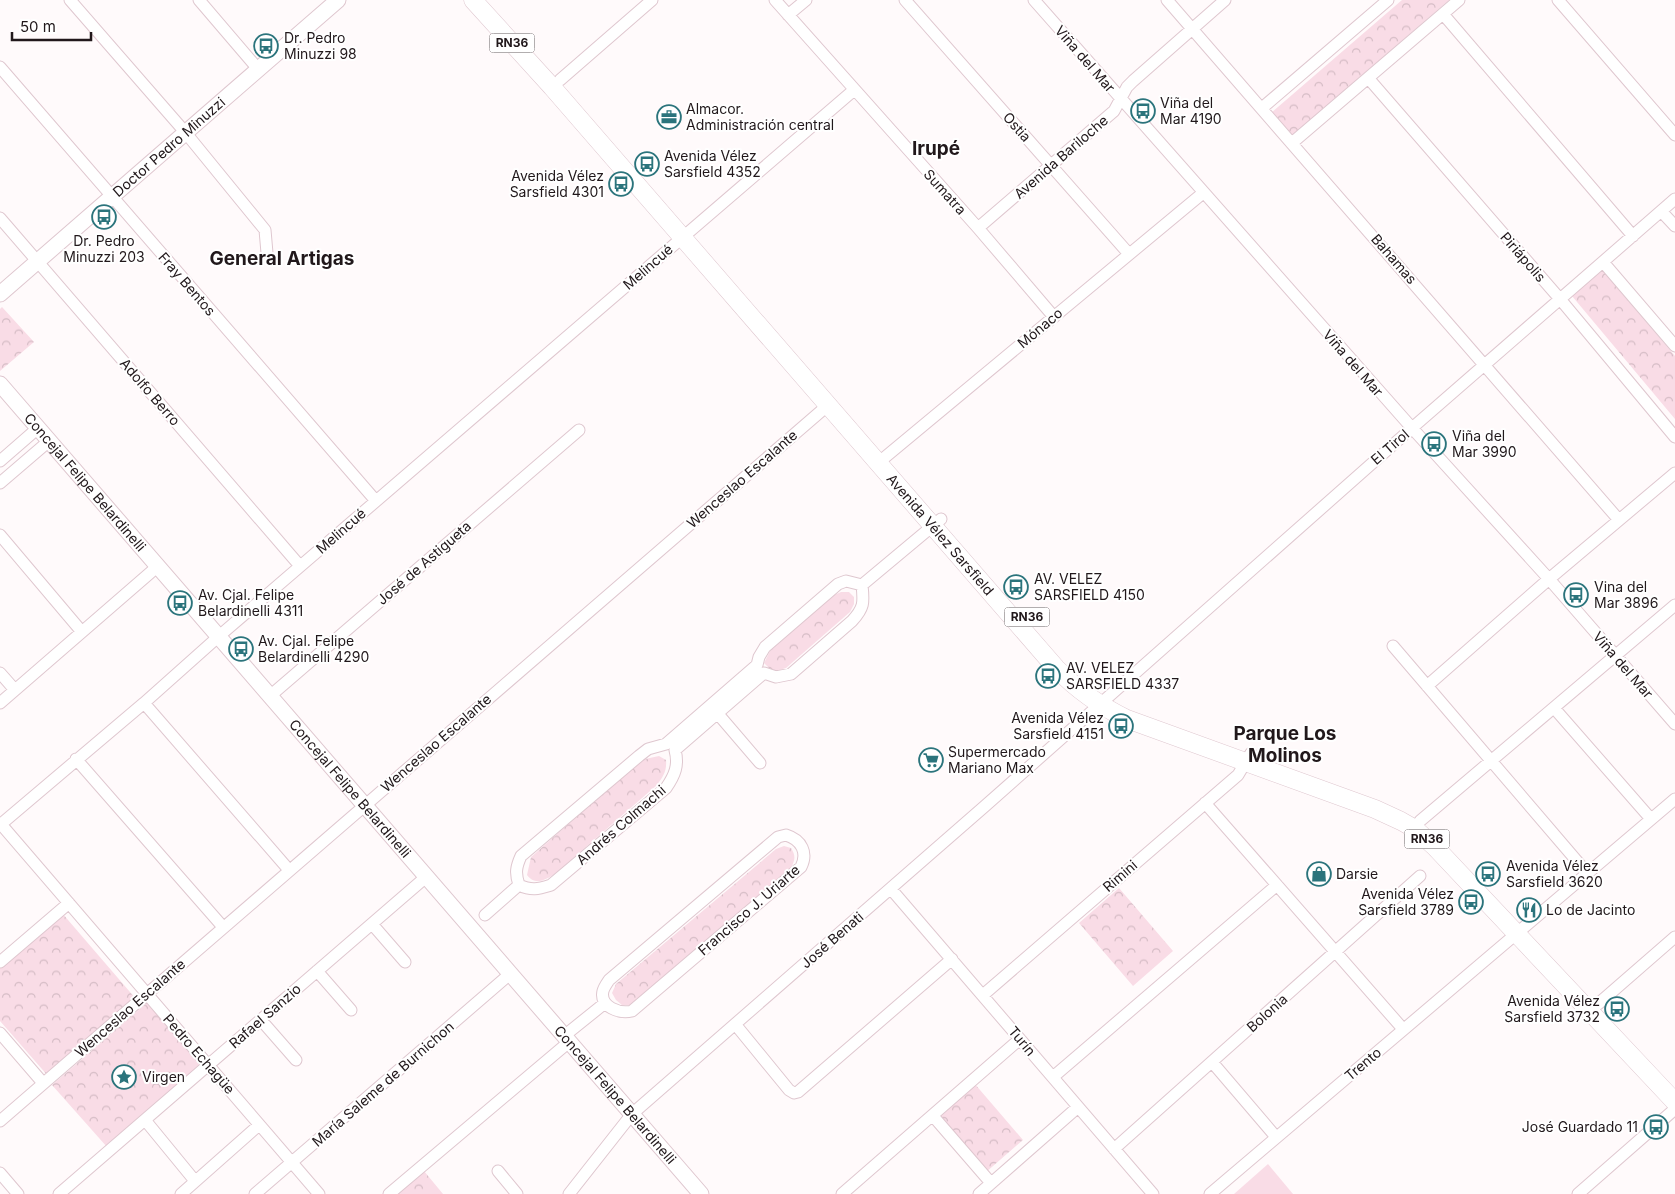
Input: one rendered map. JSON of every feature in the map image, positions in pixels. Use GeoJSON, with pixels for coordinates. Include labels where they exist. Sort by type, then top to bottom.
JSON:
{"type":"FeatureCollection","features":[{"type":"Feature","properties":{"kind":"main road","name":"Doctor Pedro Minuzzi"},"geometry":{"type":"LineString","coordinates":[[0,294],[337,0]]}},
{"type":"Feature","properties":{"kind":"main road","name":"Avenida Vélez Sarsfield"},"geometry":{"type":"LineString","coordinates":[[473,0],[686,234],[936,522],[1061,673],[1074,686],[1103,702],[1127,719],[1380,799],[1408,812],[1451,847],[1520,931],[1675,1102]]}},
{"type":"Feature","properties":{"kind":"main road","name":"Avenida Vélez Sarsfield"},"geometry":{"type":"LineString","coordinates":[[488,0],[560,80],[827,406],[882,460]]}},
{"type":"Feature","properties":{"kind":"main road","name":"Concejal Felipe Belardinelli"},"geometry":{"type":"LineString","coordinates":[[0,384],[700,1194]]}},
{"type":"Feature","properties":{"kind":"main road","name":"Avenida Vélez Sarsfield"},"geometry":{"type":"LineString","coordinates":[[1249,758],[1375,809],[1415,829],[1598,1004],[1675,1085]]}},
{"type":"Feature","properties":{"kind":"street"},"geometry":{"type":"LineString","coordinates":[[70,0],[185,132],[265,230],[267,253]]}},
{"type":"Feature","properties":{"kind":"street"},"geometry":{"type":"LineString","coordinates":[[199,0],[258,69]]}},
{"type":"Feature","properties":{"kind":"street"},"geometry":{"type":"LineString","coordinates":[[560,80],[652,0]]}},
{"type":"Feature","properties":{"kind":"street","name":"Sumatra"},"geometry":{"type":"LineString","coordinates":[[774,0],[978,228],[1054,317]]}},
{"type":"Feature","properties":{"kind":"street"},"geometry":{"type":"LineString","coordinates":[[788,15],[806,0]]}},
{"type":"Feature","properties":{"kind":"street","name":"Ostia"},"geometry":{"type":"LineString","coordinates":[[904,0],[1129,254]]}},
{"type":"Feature","properties":{"kind":"street","name":"Viña del Mar"},"geometry":{"type":"LineString","coordinates":[[1034,0],[1412,428],[1549,579],[1675,724]]}},
{"type":"Feature","properties":{"kind":"street","name":"Bahamas"},"geometry":{"type":"LineString","coordinates":[[1167,0],[1619,520]]}},
{"type":"Feature","properties":{"kind":"street","name":"Avenida Bariloche"},"geometry":{"type":"LineString","coordinates":[[978,228],[1114,112],[1127,87],[1225,0]]}},
{"type":"Feature","properties":{"kind":"street"},"geometry":{"type":"LineString","coordinates":[[1262,108],[1388,0]]}},
{"type":"Feature","properties":{"kind":"street"},"geometry":{"type":"LineString","coordinates":[[1292,143],[1459,0]]}},
{"type":"Feature","properties":{"kind":"street"},"geometry":{"type":"LineString","coordinates":[[1558,0],[1675,135]]}},
{"type":"Feature","properties":{"kind":"street"},"geometry":{"type":"LineString","coordinates":[[1443,14],[1633,236]]}},
{"type":"Feature","properties":{"kind":"street","name":"Fray Bentos"},"geometry":{"type":"LineString","coordinates":[[0,66],[111,197],[376,501]]}},
{"type":"Feature","properties":{"kind":"street","name":"Piriápolis"},"geometry":{"type":"LineString","coordinates":[[1368,79],[1560,299],[1675,437]]}},
{"type":"Feature","properties":{"kind":"street","name":"Melincué"},"geometry":{"type":"LineString","coordinates":[[0,824],[144,704],[300,566],[854,90]]}},
{"type":"Feature","properties":{"kind":"street","name":"Mónaco"},"geometry":{"type":"LineString","coordinates":[[882,460],[1203,193]]}},
{"type":"Feature","properties":{"kind":"street","name":"El Tirol"},"geometry":{"type":"LineString","coordinates":[[1103,702],[1412,428],[1675,199]]}},
{"type":"Feature","properties":{"kind":"street"},"geometry":{"type":"LineString","coordinates":[[1662,211],[1675,226]]}},
{"type":"Feature","properties":{"kind":"street","name":"Adolfo Berro"},"geometry":{"type":"LineString","coordinates":[[0,218],[300,566]]}},
{"type":"Feature","properties":{"kind":"street"},"geometry":{"type":"LineString","coordinates":[[1603,262],[1675,346]]}},
{"type":"Feature","properties":{"kind":"street","name":"Wenceslao Escalante"},"geometry":{"type":"LineString","coordinates":[[0,1121],[827,406]]}},
{"type":"Feature","properties":{"kind":"street"},"geometry":{"type":"LineString","coordinates":[[0,461],[38,428]]}},
{"type":"Feature","properties":{"kind":"street","name":"José de Astigueta"},"geometry":{"type":"LineString","coordinates":[[270,696],[579,430]]}},
{"type":"Feature","properties":{"kind":"street"},"geometry":{"type":"LineString","coordinates":[[0,483],[49,441]]}},
{"type":"Feature","properties":{"kind":"street"},"geometry":{"type":"LineString","coordinates":[[1427,686],[1549,579],[1675,473]]}},
{"type":"Feature","properties":{"kind":"street"},"geometry":{"type":"LineString","coordinates":[[862,585],[936,522]]}},
{"type":"Feature","properties":{"kind":"street"},"geometry":{"type":"LineString","coordinates":[[0,535],[82,632]]}},
{"type":"Feature","properties":{"kind":"street"},"geometry":{"type":"LineString","coordinates":[[0,703],[158,566]]}},
{"type":"Feature","properties":{"kind":"street"},"geometry":{"type":"LineString","coordinates":[[761,669],[759,657],[765,647],[838,584],[852,582],[862,585]]}},
{"type":"Feature","properties":{"kind":"street"},"geometry":{"type":"LineString","coordinates":[[761,669],[776,677],[791,674],[860,612],[864,603],[862,585]]}},
{"type":"Feature","properties":{"kind":"street"},"geometry":{"type":"LineString","coordinates":[[1420,821],[1675,605]]}},
{"type":"Feature","properties":{"kind":"street"},"geometry":{"type":"LineString","coordinates":[[1393,646],[1588,874]]}},
{"type":"Feature","properties":{"kind":"street"},"geometry":{"type":"LineString","coordinates":[[486,915],[520,885],[516,874],[516,865],[521,856],[639,756],[648,749],[670,747],[761,669]]}},
{"type":"Feature","properties":{"kind":"street"},"geometry":{"type":"LineString","coordinates":[[0,673],[15,690]]}},
{"type":"Feature","properties":{"kind":"street","name":"José Benati"},"geometry":{"type":"LineString","coordinates":[[569,1194],[632,1114],[1103,702]]}},
{"type":"Feature","properties":{"kind":"street"},"geometry":{"type":"LineString","coordinates":[[144,704],[290,870]]}},
{"type":"Feature","properties":{"kind":"street"},"geometry":{"type":"LineString","coordinates":[[1554,708],[1651,819]]}},
{"type":"Feature","properties":{"kind":"street"},"geometry":{"type":"LineString","coordinates":[[715,709],[760,763]]}},
{"type":"Feature","properties":{"kind":"street","name":"Andrés Colmachi"},"geometry":{"type":"LineString","coordinates":[[520,885],[528,890],[538,890],[551,885],[666,788],[677,768],[677,758],[670,747]]}},
{"type":"Feature","properties":{"kind":"street","name":"Rimini"},"geometry":{"type":"LineString","coordinates":[[983,995],[1238,775],[1249,758]]}},
{"type":"Feature","properties":{"kind":"street"},"geometry":{"type":"LineString","coordinates":[[76,759],[224,927]]}},
{"type":"Feature","properties":{"kind":"street","name":"Trento"},"geometry":{"type":"LineString","coordinates":[[1210,1194],[1675,799]]}},
{"type":"Feature","properties":{"kind":"street"},"geometry":{"type":"LineString","coordinates":[[1205,803],[1403,1029]]}},
{"type":"Feature","properties":{"kind":"street","name":"Pedro Echagüe"},"geometry":{"type":"LineString","coordinates":[[0,824],[319,1194]]}},
{"type":"Feature","properties":{"kind":"street","name":"Francisco J. Uriarte"},"geometry":{"type":"LineString","coordinates":[[786,835],[793,837],[800,843],[804,850],[805,858],[802,867],[632,1011],[625,1013],[616,1011],[605,1003],[602,998],[603,990],[609,980],[778,837],[786,835]]}},
{"type":"Feature","properties":{"kind":"street","name":"Bolonia"},"geometry":{"type":"LineString","coordinates":[[1114,1149],[1420,876]]}},
{"type":"Feature","properties":{"kind":"street","name":"Rafael Sanzio"},"geometry":{"type":"LineString","coordinates":[[59,1194],[426,877]]}},
{"type":"Feature","properties":{"kind":"street"},"geometry":{"type":"LineString","coordinates":[[1053,1077],[1277,885]]}},
{"type":"Feature","properties":{"kind":"street","name":"Turín"},"geometry":{"type":"LineString","coordinates":[[891,889],[1153,1194]]}},
{"type":"Feature","properties":{"kind":"street"},"geometry":{"type":"LineString","coordinates":[[0,962],[69,903]]}},
{"type":"Feature","properties":{"kind":"street"},"geometry":{"type":"LineString","coordinates":[[372,924],[405,962]]}},
{"type":"Feature","properties":{"kind":"street"},"geometry":{"type":"LineString","coordinates":[[1598,1004],[1675,937]]}},
{"type":"Feature","properties":{"kind":"street"},"geometry":{"type":"LineString","coordinates":[[735,1024],[788,1090],[794,1093],[798,1092],[952,959]]}},
{"type":"Feature","properties":{"kind":"street"},"geometry":{"type":"LineString","coordinates":[[317,971],[351,1010]]}},
{"type":"Feature","properties":{"kind":"street","name":"María Saleme de Burnichon"},"geometry":{"type":"LineString","coordinates":[[255,1194],[510,974]]}},
{"type":"Feature","properties":{"kind":"street"},"geometry":{"type":"LineString","coordinates":[[390,1194],[605,1003]]}},
{"type":"Feature","properties":{"kind":"street"},"geometry":{"type":"LineString","coordinates":[[261,1020],[296,1060]]}},
{"type":"Feature","properties":{"kind":"street"},"geometry":{"type":"LineString","coordinates":[[0,1033],[43,1083]]}},
{"type":"Feature","properties":{"kind":"street"},"geometry":{"type":"LineString","coordinates":[[842,1194],[1020,1039]]}},
{"type":"Feature","properties":{"kind":"street"},"geometry":{"type":"LineString","coordinates":[[1212,1062],[1276,1137]]}},
{"type":"Feature","properties":{"kind":"street"},"geometry":{"type":"LineString","coordinates":[[979,1194],[1078,1108]]}},
{"type":"Feature","properties":{"kind":"street"},"geometry":{"type":"LineString","coordinates":[[1578,1194],[1675,1109]]}},
{"type":"Feature","properties":{"kind":"street"},"geometry":{"type":"LineString","coordinates":[[933,1116],[991,1183]]}},
{"type":"Feature","properties":{"kind":"street"},"geometry":{"type":"LineString","coordinates":[[144,1120],[189,1189],[259,1125]]}},
{"type":"Feature","properties":{"kind":"street"},"geometry":{"type":"LineString","coordinates":[[498,1171],[517,1194]]}},
{"type":"Feature","properties":{"kind":"street"},"geometry":{"type":"LineString","coordinates":[[0,1173],[18,1194]]}},
{"type":"Feature","properties":{"kind":"green space"},"geometry":{"type":"Polygon","coordinates":[[[1402,0],[1449,0],[1292,136],[1271,113],[1402,0]]]}},
{"type":"Feature","properties":{"kind":"green space"},"geometry":{"type":"Polygon","coordinates":[[[1602,270],[1675,356],[1675,419],[1572,296],[1602,270]]]}},
{"type":"Feature","properties":{"kind":"green space"},"geometry":{"type":"Polygon","coordinates":[[[2,307],[34,342],[0,371],[0,309],[2,307]]]}},
{"type":"Feature","properties":{"kind":"green space"},"geometry":{"type":"Polygon","coordinates":[[[841,592],[849,592],[854,597],[854,604],[850,612],[786,668],[773,672],[764,663],[770,651],[832,596],[841,592]]]}},
{"type":"Feature","properties":{"kind":"green space"},"geometry":{"type":"Polygon","coordinates":[[[659,756],[666,760],[666,767],[657,785],[556,873],[541,881],[534,880],[527,875],[531,857],[633,767],[645,759],[659,756]]]}},
{"type":"Feature","properties":{"kind":"green space"},"geometry":{"type":"Polygon","coordinates":[[[784,846],[791,848],[794,853],[791,868],[630,1005],[622,1005],[616,1000],[612,993],[616,984],[776,849],[784,846]]]}},
{"type":"Feature","properties":{"kind":"green space"},"geometry":{"type":"Polygon","coordinates":[[[1119,888],[1173,951],[1133,986],[1079,923],[1119,888]]]}},
{"type":"Feature","properties":{"kind":"green space"},"geometry":{"type":"Polygon","coordinates":[[[62,913],[136,999],[48,1076],[0,1021],[0,967],[62,913]]]}},
{"type":"Feature","properties":{"kind":"green space"},"geometry":{"type":"Polygon","coordinates":[[[148,1002],[201,1065],[107,1147],[52,1085],[148,1002]]]}},
{"type":"Feature","properties":{"kind":"green space"},"geometry":{"type":"Polygon","coordinates":[[[974,1083],[1023,1140],[985,1173],[936,1116],[974,1083]]]}},
{"type":"Feature","properties":{"kind":"green space"},"geometry":{"type":"Polygon","coordinates":[[[1268,1164],[1293,1194],[1234,1194],[1268,1164]]]}},
{"type":"Feature","properties":{"kind":"green space"},"geometry":{"type":"Polygon","coordinates":[[[424,1171],[443,1194],[396,1194],[424,1171]]]}},
{"type":"Feature","properties":{"kind":"place","name":"Dr. Pedro Minuzzi 98"},"geometry":{"type":"Point","coordinates":[266,46]}},
{"type":"Feature","properties":{"kind":"place","name":"Viña del Mar 4190"},"geometry":{"type":"Point","coordinates":[1143,111]}},
{"type":"Feature","properties":{"kind":"place","name":"Almacor. Administración central"},"geometry":{"type":"Point","coordinates":[669,117]}},
{"type":"Feature","properties":{"kind":"place","name":"Avenida Vélez Sarsfield 4352"},"geometry":{"type":"Point","coordinates":[647,164]}},
{"type":"Feature","properties":{"kind":"place","name":"Avenida Vélez Sarsfield 4301"},"geometry":{"type":"Point","coordinates":[621,184]}},
{"type":"Feature","properties":{"kind":"place","name":"Dr. Pedro Minuzzi 203"},"geometry":{"type":"Point","coordinates":[104,217]}},
{"type":"Feature","properties":{"kind":"place","name":"Viña del Mar 3990"},"geometry":{"type":"Point","coordinates":[1434,444]}},
{"type":"Feature","properties":{"kind":"place","name":"AV. VELEZ SARSFIELD 4150"},"geometry":{"type":"Point","coordinates":[1016,587]}},
{"type":"Feature","properties":{"kind":"place","name":"Vina del Mar 3896"},"geometry":{"type":"Point","coordinates":[1576,595]}},
{"type":"Feature","properties":{"kind":"place","name":"Av. Cjal. Felipe Belardinelli 4311"},"geometry":{"type":"Point","coordinates":[180,603]}},
{"type":"Feature","properties":{"kind":"place","name":"Av. Cjal. Felipe Belardinelli 4290"},"geometry":{"type":"Point","coordinates":[241,649]}},
{"type":"Feature","properties":{"kind":"place","name":"AV. VELEZ SARSFIELD 4337"},"geometry":{"type":"Point","coordinates":[1048,676]}},
{"type":"Feature","properties":{"kind":"place","name":"Avenida Vélez Sarsfield 4151"},"geometry":{"type":"Point","coordinates":[1121,726]}},
{"type":"Feature","properties":{"kind":"place","name":"Supermercado Mariano Max"},"geometry":{"type":"Point","coordinates":[931,760]}},
{"type":"Feature","properties":{"kind":"place","name":"Darsie"},"geometry":{"type":"Point","coordinates":[1319,874]}},
{"type":"Feature","properties":{"kind":"place","name":"Avenida Vélez Sarsfield 3620"},"geometry":{"type":"Point","coordinates":[1488,874]}},
{"type":"Feature","properties":{"kind":"place","name":"Avenida Vélez Sarsfield 3789"},"geometry":{"type":"Point","coordinates":[1471,902]}},
{"type":"Feature","properties":{"kind":"place","name":"Lo de Jacinto"},"geometry":{"type":"Point","coordinates":[1529,910]}},
{"type":"Feature","properties":{"kind":"place","name":"Avenida Vélez Sarsfield 3732"},"geometry":{"type":"Point","coordinates":[1617,1009]}},
{"type":"Feature","properties":{"kind":"place","name":"Virgen"},"geometry":{"type":"Point","coordinates":[124,1077]}},
{"type":"Feature","properties":{"kind":"place","name":"José Guardado 11"},"geometry":{"type":"Point","coordinates":[1656,1127]}},
{"type":"Feature","properties":{"kind":"district","name":"Irupé"},"geometry":{"type":"Point","coordinates":[936,148]}},
{"type":"Feature","properties":{"kind":"district","name":"General Artigas"},"geometry":{"type":"Point","coordinates":[282,258]}},
{"type":"Feature","properties":{"kind":"district","name":"Parque Los Molinos"},"geometry":{"type":"Point","coordinates":[1285,744]}}]}
